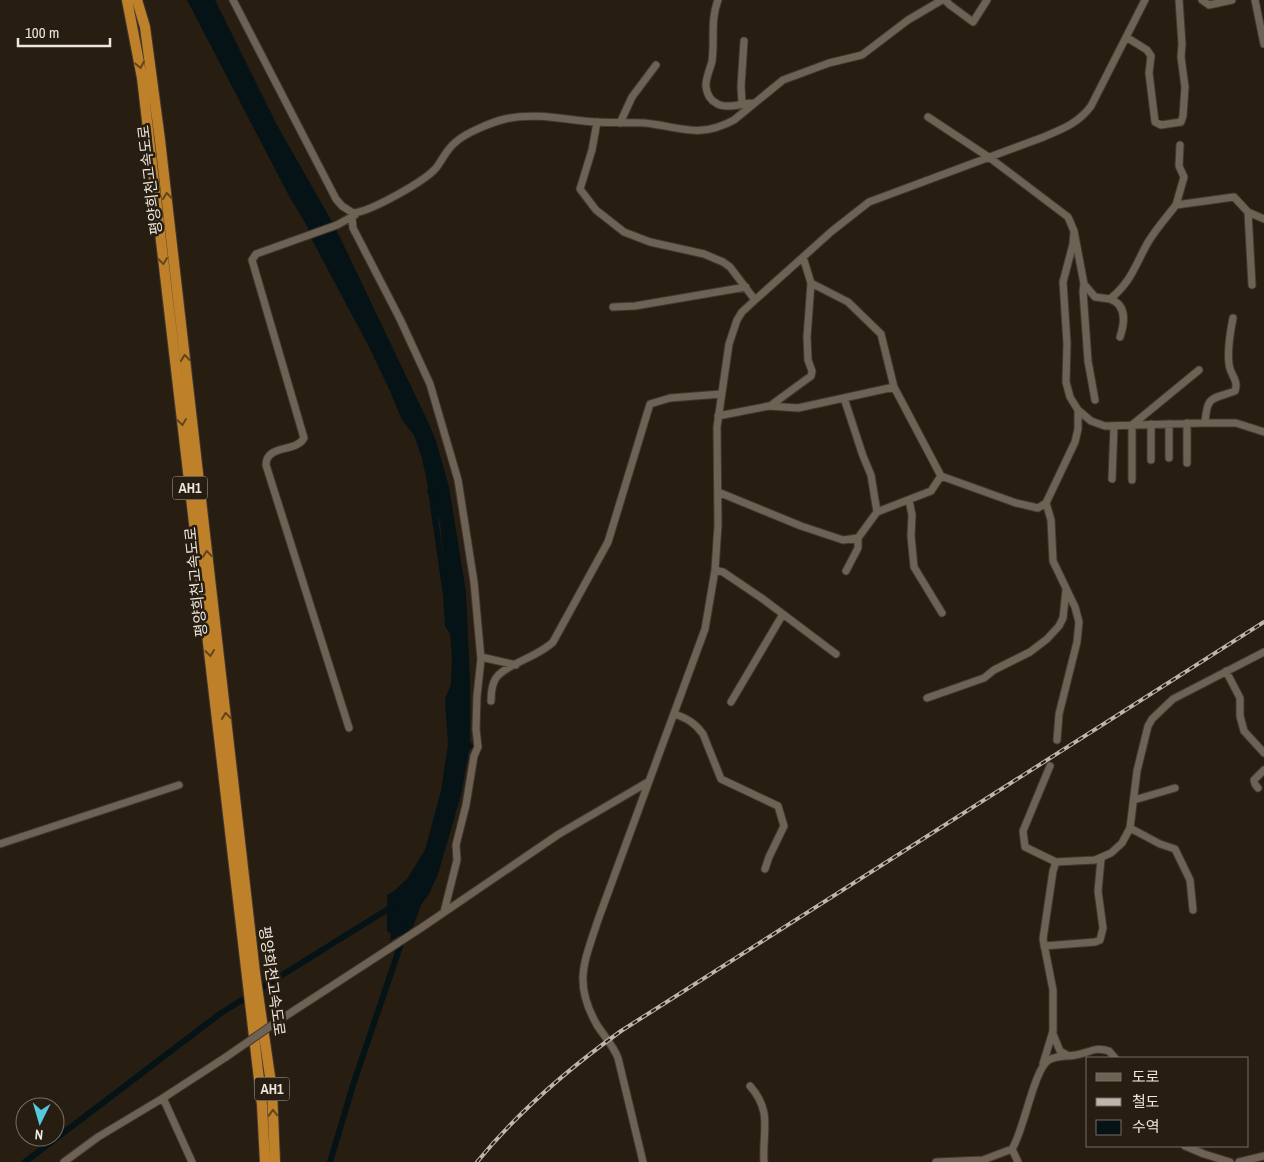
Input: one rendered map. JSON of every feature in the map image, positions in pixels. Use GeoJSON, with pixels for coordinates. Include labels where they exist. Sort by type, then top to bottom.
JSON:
{"type":"FeatureCollection","features":[{"type":"Feature","properties":{"kind":"highway","name":"평양희천고속도로"},"geometry":{"type":"LineString","coordinates":[[127,0],[142,78],[251,975],[262,1017],[272,1090],[275,1162]]}},
{"type":"Feature","properties":{"kind":"highway","name":"평양희천고속도로"},"geometry":{"type":"LineString","coordinates":[[137,0],[145,27],[160,140],[251,975],[253,1025],[262,1105],[264,1162]]}},
{"type":"Feature","properties":{"kind":"street"},"geometry":{"type":"LineString","coordinates":[[233,0],[336,199],[345,209],[355,215]]}},
{"type":"Feature","properties":{"kind":"street"},"geometry":{"type":"LineString","coordinates":[[718,0],[712,21],[712,59],[706,85],[710,98],[718,105],[724,106],[754,103]]}},
{"type":"Feature","properties":{"kind":"street"},"geometry":{"type":"LineString","coordinates":[[349,728],[266,465],[266,459],[270,454],[300,443],[304,438],[252,260],[256,254],[337,225],[382,202],[430,173],[459,139],[494,122],[515,117],[542,117],[597,122],[644,123],[683,130],[709,130],[734,120],[783,80],[829,62],[862,56],[908,20],[944,0],[973,22],[987,0]]}},
{"type":"Feature","properties":{"kind":"street"},"geometry":{"type":"LineString","coordinates":[[642,1162],[618,1058],[614,1048],[587,1007],[582,979],[589,948],[705,629],[715,570],[718,524],[718,416],[732,330],[742,312],[832,230],[869,202],[1061,130],[1085,114],[1145,0]]}},
{"type":"Feature","properties":{"kind":"street"},"geometry":{"type":"LineString","coordinates":[[1126,37],[1147,50],[1151,56],[1149,73],[1156,122],[1161,125],[1181,122],[1184,116],[1185,87],[1181,57],[1179,0]]}},
{"type":"Feature","properties":{"kind":"street"},"geometry":{"type":"LineString","coordinates":[[1202,0],[1209,6],[1232,0]]}},
{"type":"Feature","properties":{"kind":"street"},"geometry":{"type":"LineString","coordinates":[[1256,0],[1264,3]]}},
{"type":"Feature","properties":{"kind":"street"},"geometry":{"type":"LineString","coordinates":[[1256,0],[1264,44]]}},
{"type":"Feature","properties":{"kind":"street"},"geometry":{"type":"LineString","coordinates":[[742,103],[741,86],[744,41]]}},
{"type":"Feature","properties":{"kind":"street"},"geometry":{"type":"LineString","coordinates":[[620,123],[632,97],[656,65]]}},
{"type":"Feature","properties":{"kind":"street"},"geometry":{"type":"LineString","coordinates":[[928,117],[990,158],[1068,217],[1074,231],[1084,284],[1088,361],[1095,400]]}},
{"type":"Feature","properties":{"kind":"street"},"geometry":{"type":"LineString","coordinates":[[597,122],[592,150],[580,189],[596,210],[624,232],[650,242],[704,254],[723,262],[730,266],[755,300]]}},
{"type":"Feature","properties":{"kind":"street"},"geometry":{"type":"LineString","coordinates":[[1110,299],[1128,281],[1148,242],[1176,206],[1184,176],[1179,166],[1180,145]]}},
{"type":"Feature","properties":{"kind":"street"},"geometry":{"type":"LineString","coordinates":[[1176,206],[1234,197],[1248,212],[1264,219]]}},
{"type":"Feature","properties":{"kind":"street"},"geometry":{"type":"LineString","coordinates":[[1248,212],[1252,285]]}},
{"type":"Feature","properties":{"kind":"street"},"geometry":{"type":"LineString","coordinates":[[355,215],[353,228],[422,364],[447,436],[460,488],[474,582],[481,657],[477,696],[476,729],[478,747],[474,756],[466,805],[456,845],[457,860],[444,912]]}},
{"type":"Feature","properties":{"kind":"street"},"geometry":{"type":"LineString","coordinates":[[1074,231],[1062,282],[1067,343],[1066,382],[1070,397],[1078,410],[1099,425],[1236,423],[1264,432]]}},
{"type":"Feature","properties":{"kind":"street"},"geometry":{"type":"LineString","coordinates":[[769,406],[810,376],[812,371],[808,360],[807,337],[811,283],[803,257]]}},
{"type":"Feature","properties":{"kind":"street"},"geometry":{"type":"LineString","coordinates":[[811,283],[848,302],[881,334],[894,388],[941,476],[1032,508],[1038,508],[1046,504],[1074,442],[1078,429],[1078,410]]}},
{"type":"Feature","properties":{"kind":"street"},"geometry":{"type":"LineString","coordinates":[[1084,284],[1096,297],[1110,299],[1119,304],[1123,312],[1124,324],[1120,337]]}},
{"type":"Feature","properties":{"kind":"street"},"geometry":{"type":"LineString","coordinates":[[613,306],[635,306],[746,287]]}},
{"type":"Feature","properties":{"kind":"street"},"geometry":{"type":"LineString","coordinates":[[1205,423],[1206,406],[1210,400],[1235,391],[1236,388],[1229,363],[1233,318]]}},
{"type":"Feature","properties":{"kind":"street"},"geometry":{"type":"LineString","coordinates":[[1132,425],[1199,370]]}},
{"type":"Feature","properties":{"kind":"street"},"geometry":{"type":"LineString","coordinates":[[718,416],[769,406],[798,408],[894,388]]}},
{"type":"Feature","properties":{"kind":"street"},"geometry":{"type":"LineString","coordinates":[[491,701],[495,679],[516,664],[541,652],[552,642],[608,542],[650,404],[670,398],[721,394]]}},
{"type":"Feature","properties":{"kind":"street"},"geometry":{"type":"LineString","coordinates":[[844,398],[871,475],[877,512]]}},
{"type":"Feature","properties":{"kind":"street"},"geometry":{"type":"LineString","coordinates":[[1188,423],[1188,463]]}},
{"type":"Feature","properties":{"kind":"street"},"geometry":{"type":"LineString","coordinates":[[1151,424],[1151,460]]}},
{"type":"Feature","properties":{"kind":"street"},"geometry":{"type":"LineString","coordinates":[[1169,424],[1169,458]]}},
{"type":"Feature","properties":{"kind":"street"},"geometry":{"type":"LineString","coordinates":[[1132,425],[1132,480]]}},
{"type":"Feature","properties":{"kind":"street"},"geometry":{"type":"LineString","coordinates":[[1112,479],[1114,426]]}},
{"type":"Feature","properties":{"kind":"street"},"geometry":{"type":"LineString","coordinates":[[846,572],[858,548],[858,538],[877,512],[931,491],[941,476]]}},
{"type":"Feature","properties":{"kind":"street"},"geometry":{"type":"LineString","coordinates":[[718,492],[801,526],[843,540],[858,538]]}},
{"type":"Feature","properties":{"kind":"street"},"geometry":{"type":"LineString","coordinates":[[909,500],[912,516],[911,536],[914,567],[942,613]]}},
{"type":"Feature","properties":{"kind":"street"},"geometry":{"type":"LineString","coordinates":[[1046,504],[1051,520],[1053,561],[1079,616],[1079,631],[1059,714],[1058,740]]}},
{"type":"Feature","properties":{"kind":"street"},"geometry":{"type":"LineString","coordinates":[[715,570],[723,572],[836,654]]}},
{"type":"Feature","properties":{"kind":"street"},"geometry":{"type":"LineString","coordinates":[[927,698],[984,678],[994,670],[1024,655],[1047,639],[1060,626],[1063,618],[1066,589]]}},
{"type":"Feature","properties":{"kind":"street"},"geometry":{"type":"LineString","coordinates":[[731,702],[783,614]]}},
{"type":"Feature","properties":{"kind":"street"},"geometry":{"type":"LineString","coordinates":[[1050,766],[1023,831],[1025,847],[1056,862],[1101,859],[1122,843],[1130,828],[1138,772],[1148,726],[1152,719],[1173,699],[1264,652]]}},
{"type":"Feature","properties":{"kind":"street"},"geometry":{"type":"LineString","coordinates":[[481,657],[516,664]]}},
{"type":"Feature","properties":{"kind":"street"},"geometry":{"type":"LineString","coordinates":[[1226,671],[1240,698],[1241,723],[1244,731],[1264,753]]}},
{"type":"Feature","properties":{"kind":"street"},"geometry":{"type":"LineString","coordinates":[[674,714],[692,722],[703,734],[721,779],[778,806],[784,826],[765,869]]}},
{"type":"Feature","properties":{"kind":"street"},"geometry":{"type":"LineString","coordinates":[[1258,788],[1254,784],[1254,780],[1264,770]]}},
{"type":"Feature","properties":{"kind":"street"},"geometry":{"type":"LineString","coordinates":[[64,1162],[98,1137],[226,1057],[559,834],[648,782]]}},
{"type":"Feature","properties":{"kind":"street"},"geometry":{"type":"LineString","coordinates":[[0,844],[179,785]]}},
{"type":"Feature","properties":{"kind":"street"},"geometry":{"type":"LineString","coordinates":[[1134,800],[1175,788]]}},
{"type":"Feature","properties":{"kind":"street"},"geometry":{"type":"LineString","coordinates":[[1130,828],[1160,844],[1175,849],[1190,880],[1193,910]]}},
{"type":"Feature","properties":{"kind":"street"},"geometry":{"type":"LineString","coordinates":[[1044,946],[1100,940],[1103,928],[1098,891],[1101,859]]}},
{"type":"Feature","properties":{"kind":"street"},"geometry":{"type":"LineString","coordinates":[[1056,862],[1044,933],[1044,946],[1053,990],[1054,1039],[1060,1051],[1067,1055]]}},
{"type":"Feature","properties":{"kind":"street"},"geometry":{"type":"LineString","coordinates":[[936,1162],[983,1160],[1012,1149],[1019,1136],[1053,1031]]}},
{"type":"Feature","properties":{"kind":"street"},"geometry":{"type":"LineString","coordinates":[[1043,1064],[1052,1058],[1067,1055],[1075,1056],[1097,1048],[1109,1051],[1114,1057]]}},
{"type":"Feature","properties":{"kind":"street"},"geometry":{"type":"LineString","coordinates":[[750,1086],[758,1095],[764,1109],[764,1162]]}},
{"type":"Feature","properties":{"kind":"street"},"geometry":{"type":"LineString","coordinates":[[163,1098],[192,1162]]}},
{"type":"Feature","properties":{"kind":"street"},"geometry":{"type":"LineString","coordinates":[[1186,1147],[1230,1162]]}},
{"type":"Feature","properties":{"kind":"street"},"geometry":{"type":"LineString","coordinates":[[1012,1149],[1018,1162]]}},
{"type":"Feature","properties":{"kind":"street"},"geometry":{"type":"LineString","coordinates":[[1239,1162],[1264,1156]]}},
{"type":"Feature","properties":{"kind":"water"},"geometry":{"type":"Polygon","coordinates":[[[187,0],[215,0],[277,125],[335,227],[429,424],[436,441],[449,487],[466,592],[470,679],[470,742],[473,745],[469,750],[461,795],[438,874],[429,894],[421,905],[413,927],[390,941],[391,934],[387,931],[387,895],[407,879],[425,850],[441,791],[448,744],[445,699],[451,684],[452,657],[450,634],[445,626],[443,594],[445,572],[440,523],[433,499],[427,492],[428,487],[422,458],[414,435],[402,420],[368,345],[187,0]]]}},
{"type":"Feature","properties":{"kind":"waterway"},"geometry":{"type":"LineString","coordinates":[[431,491],[446,595]]}},
{"type":"Feature","properties":{"kind":"waterway"},"geometry":{"type":"LineString","coordinates":[[25,1162],[221,1013],[393,906]]}},
{"type":"Feature","properties":{"kind":"waterway"},"geometry":{"type":"LineString","coordinates":[[330,1162],[354,1082],[407,926]]}},
{"type":"Feature","properties":{"kind":"railway"},"geometry":{"type":"LineString","coordinates":[[477,1162],[509,1126],[544,1092],[621,1031],[1264,622]]}}]}
